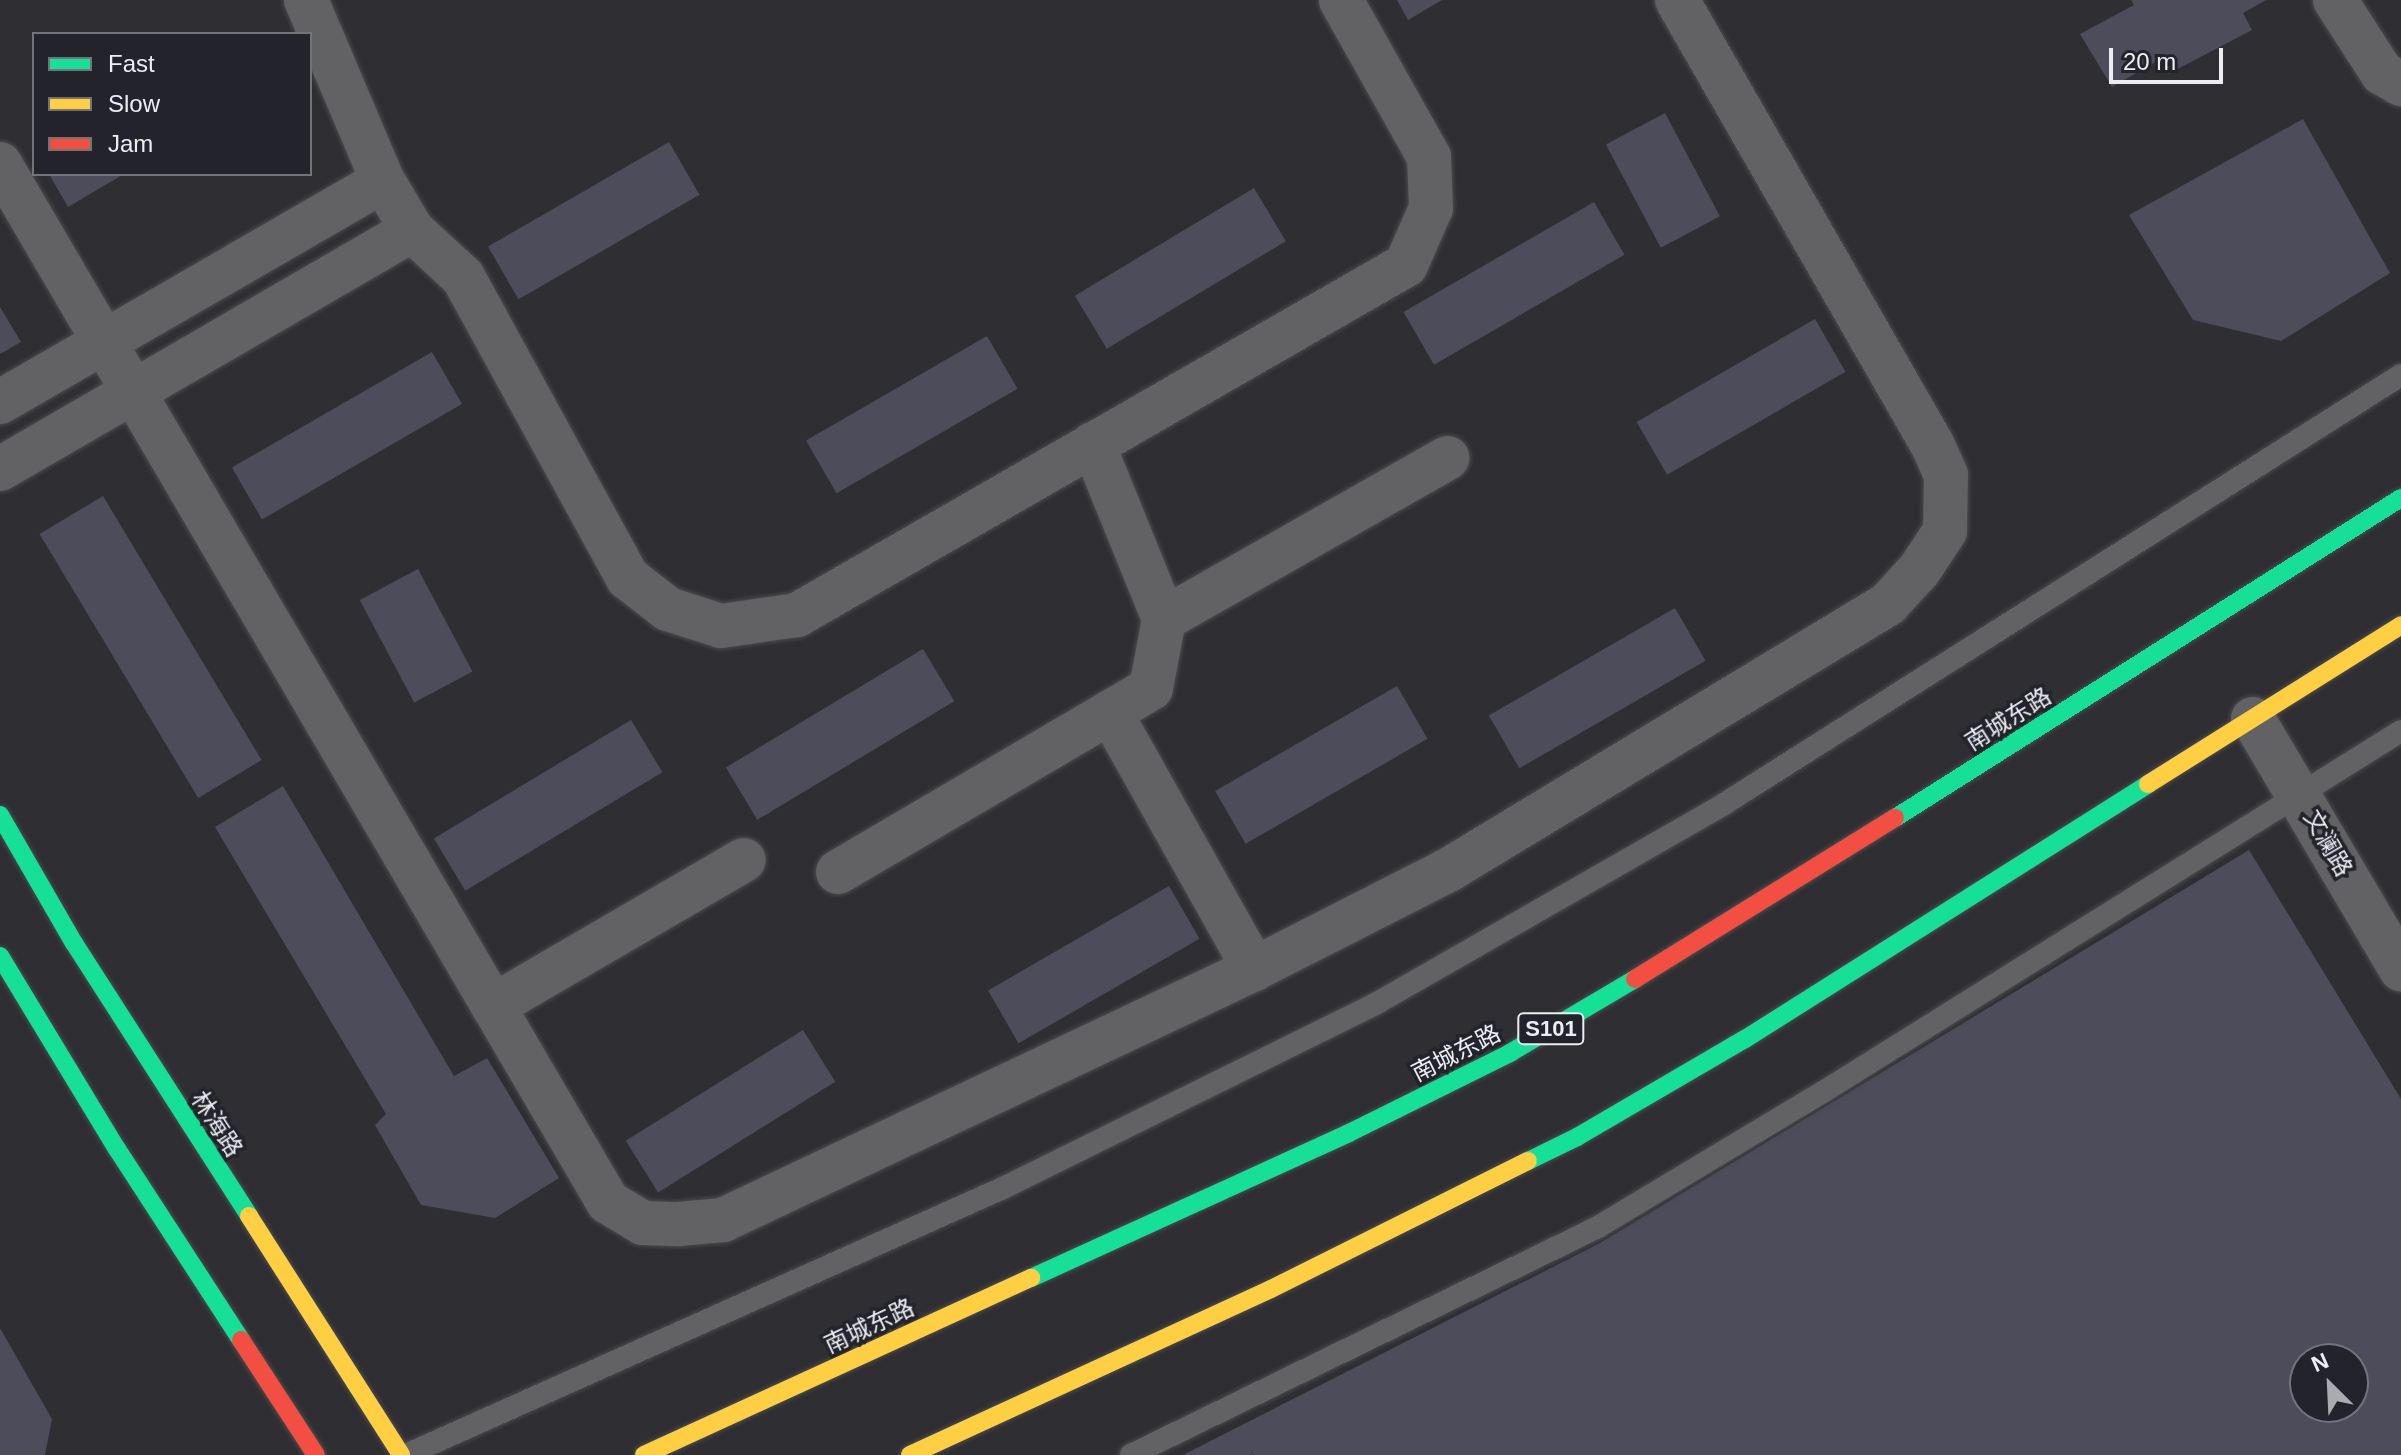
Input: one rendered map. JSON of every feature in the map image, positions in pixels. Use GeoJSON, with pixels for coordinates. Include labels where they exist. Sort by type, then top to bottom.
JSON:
{"type":"FeatureCollection","features":[{"type":"Feature","properties":{"kind":"main road","name":"南城东路"},"geometry":{"type":"LineString","coordinates":[[644,1455],[1349,1133],[1510,1053],[1728,924],[2401,498]]}},
{"type":"Feature","properties":{"kind":"main road"},"geometry":{"type":"LineString","coordinates":[[935,1450],[1271,1289],[1577,1137],[1745,1039],[2401,625]]}},
{"type":"Feature","properties":{"kind":"main road","name":"林海路"},"geometry":{"type":"LineString","coordinates":[[0,815],[74,943],[404,1455]]}},
{"type":"Feature","properties":{"kind":"main road"},"geometry":{"type":"LineString","coordinates":[[0,956],[125,1162],[316,1455]]}},
{"type":"Feature","properties":{"kind":"street"},"geometry":{"type":"LineString","coordinates":[[306,0],[383,181],[412,230],[463,277],[628,578],[668,609],[721,626],[797,615],[1406,265],[1431,208],[1429,157],[1341,0]]}},
{"type":"Feature","properties":{"kind":"street"},"geometry":{"type":"LineString","coordinates":[[0,164],[102,344],[608,1202],[643,1223],[723,1220],[1254,969],[1450,869],[1888,604],[1920,569],[1945,531],[1946,475],[1932,444],[1677,0]]}},
{"type":"Feature","properties":{"kind":"street"},"geometry":{"type":"LineString","coordinates":[[2342,2],[2382,73],[2401,84]]}},
{"type":"Feature","properties":{"kind":"street"},"geometry":{"type":"LineString","coordinates":[[0,402],[383,181]]}},
{"type":"Feature","properties":{"kind":"street"},"geometry":{"type":"LineString","coordinates":[[0,469],[412,230]]}},
{"type":"Feature","properties":{"kind":"street"},"geometry":{"type":"LineString","coordinates":[[838,872],[1151,688],[1164,619],[1093,444]]}},
{"type":"Feature","properties":{"kind":"street"},"geometry":{"type":"LineString","coordinates":[[1164,619],[1447,458]]}},
{"type":"Feature","properties":{"kind":"street"},"geometry":{"type":"LineString","coordinates":[[1110,712],[1254,969]]}},
{"type":"Feature","properties":{"kind":"street","name":"文澜路"},"geometry":{"type":"LineString","coordinates":[[2253,719],[2401,969]]}},
{"type":"Feature","properties":{"kind":"street"},"geometry":{"type":"LineString","coordinates":[[493,1006],[744,860]]}},
{"type":"Feature","properties":{"kind":"lane"},"geometry":{"type":"LineString","coordinates":[[404,1455],[1003,1188],[1377,1003],[1724,804],[2401,375]]}},
{"type":"Feature","properties":{"kind":"lane"},"geometry":{"type":"LineString","coordinates":[[1131,1455],[1598,1227],[2401,731]]}},
{"type":"Feature","properties":{"kind":"building"},"geometry":{"type":"Polygon","coordinates":[[[1397,0],[1442,0],[1408,20],[1397,0]]]}},
{"type":"Feature","properties":{"kind":"building"},"geometry":{"type":"Polygon","coordinates":[[[2131,0],[2266,0],[2243,13],[2252,30],[2168,74],[2159,60],[2112,87],[2080,34],[2134,5],[2131,0]]]}},
{"type":"Feature","properties":{"kind":"building"},"geometry":{"type":"Polygon","coordinates":[[[1665,113],[1720,216],[1661,248],[1606,144],[1665,113]]]}},
{"type":"Feature","properties":{"kind":"building"},"geometry":{"type":"Polygon","coordinates":[[[2303,119],[2390,273],[2281,341],[2193,320],[2129,215],[2303,119]]]}},
{"type":"Feature","properties":{"kind":"building"},"geometry":{"type":"Polygon","coordinates":[[[669,142],[700,195],[519,299],[488,246],[669,142]]]}},
{"type":"Feature","properties":{"kind":"building"},"geometry":{"type":"Polygon","coordinates":[[[50,176],[121,176],[68,207],[50,176]]]}},
{"type":"Feature","properties":{"kind":"building"},"geometry":{"type":"Polygon","coordinates":[[[1254,188],[1286,241],[1107,349],[1075,296],[1254,188]]]}},
{"type":"Feature","properties":{"kind":"building"},"geometry":{"type":"Polygon","coordinates":[[[1594,202],[1624,255],[1434,365],[1403,312],[1594,202]]]}},
{"type":"Feature","properties":{"kind":"building"},"geometry":{"type":"Polygon","coordinates":[[[0,307],[21,342],[0,354],[0,307]]]}},
{"type":"Feature","properties":{"kind":"building"},"geometry":{"type":"Polygon","coordinates":[[[1815,319],[1846,372],[1667,475],[1637,422],[1815,319]]]}},
{"type":"Feature","properties":{"kind":"building"},"geometry":{"type":"Polygon","coordinates":[[[987,336],[1018,389],[837,493],[806,441],[987,336]]]}},
{"type":"Feature","properties":{"kind":"building"},"geometry":{"type":"Polygon","coordinates":[[[432,352],[462,404],[262,519],[232,468],[432,352]]]}},
{"type":"Feature","properties":{"kind":"building"},"geometry":{"type":"Polygon","coordinates":[[[103,496],[262,760],[198,798],[40,534],[103,496]]]}},
{"type":"Feature","properties":{"kind":"building"},"geometry":{"type":"Polygon","coordinates":[[[418,569],[472,671],[414,702],[360,600],[418,569]]]}},
{"type":"Feature","properties":{"kind":"building"},"geometry":{"type":"Polygon","coordinates":[[[1675,608],[1706,661],[1519,768],[1489,716],[1675,608]]]}},
{"type":"Feature","properties":{"kind":"building"},"geometry":{"type":"Polygon","coordinates":[[[923,649],[954,701],[757,820],[726,767],[923,649]]]}},
{"type":"Feature","properties":{"kind":"building"},"geometry":{"type":"Polygon","coordinates":[[[1397,686],[1428,739],[1246,844],[1215,791],[1397,686]]]}},
{"type":"Feature","properties":{"kind":"building"},"geometry":{"type":"Polygon","coordinates":[[[631,720],[662,772],[465,891],[434,838],[631,720]]]}},
{"type":"Feature","properties":{"kind":"building"},"geometry":{"type":"Polygon","coordinates":[[[283,786],[454,1076],[487,1058],[559,1178],[495,1218],[421,1205],[375,1125],[386,1114],[215,827],[283,786]]]}},
{"type":"Feature","properties":{"kind":"building"},"geometry":{"type":"Polygon","coordinates":[[[2249,850],[2401,1099],[2401,1455],[1254,1455],[1250,1448],[1253,1455],[1183,1455],[1600,1243],[2249,850]]]}},
{"type":"Feature","properties":{"kind":"building"},"geometry":{"type":"Polygon","coordinates":[[[1169,886],[1200,939],[1019,1043],[988,990],[1169,886]]]}},
{"type":"Feature","properties":{"kind":"building"},"geometry":{"type":"Polygon","coordinates":[[[803,1030],[835,1082],[658,1192],[626,1141],[803,1030]]]}},
{"type":"Feature","properties":{"kind":"building"},"geometry":{"type":"Polygon","coordinates":[[[0,1328],[52,1419],[45,1455],[0,1455],[0,1328]]]}},
{"type":"Feature","properties":{"kind":"traffic: fast"},"geometry":{"type":"LineString","coordinates":[[1895,818],[2401,498]]}},
{"type":"Feature","properties":{"kind":"traffic: fast"},"geometry":{"type":"LineString","coordinates":[[1528,1161],[1577,1137],[1745,1039],[2148,784]]}},
{"type":"Feature","properties":{"kind":"traffic: fast"},"geometry":{"type":"LineString","coordinates":[[0,815],[74,943],[249,1216]]}},
{"type":"Feature","properties":{"kind":"traffic: fast"},"geometry":{"type":"LineString","coordinates":[[0,956],[117,1149],[241,1340]]}},
{"type":"Feature","properties":{"kind":"traffic: fast"},"geometry":{"type":"LineString","coordinates":[[1031,1278],[1349,1133],[1510,1053],[1635,979]]}},
{"type":"Feature","properties":{"kind":"traffic: slow"},"geometry":{"type":"LineString","coordinates":[[2148,784],[2401,625]]}},
{"type":"Feature","properties":{"kind":"traffic: slow"},"geometry":{"type":"LineString","coordinates":[[910,1455],[1271,1289],[1528,1161]]}},
{"type":"Feature","properties":{"kind":"traffic: slow"},"geometry":{"type":"LineString","coordinates":[[249,1216],[401,1455]]}},
{"type":"Feature","properties":{"kind":"traffic: slow"},"geometry":{"type":"LineString","coordinates":[[644,1455],[1031,1278]]}},
{"type":"Feature","properties":{"kind":"traffic: jam"},"geometry":{"type":"LineString","coordinates":[[1635,979],[1895,818]]}},
{"type":"Feature","properties":{"kind":"traffic: jam"},"geometry":{"type":"LineString","coordinates":[[241,1340],[316,1455]]}}]}
